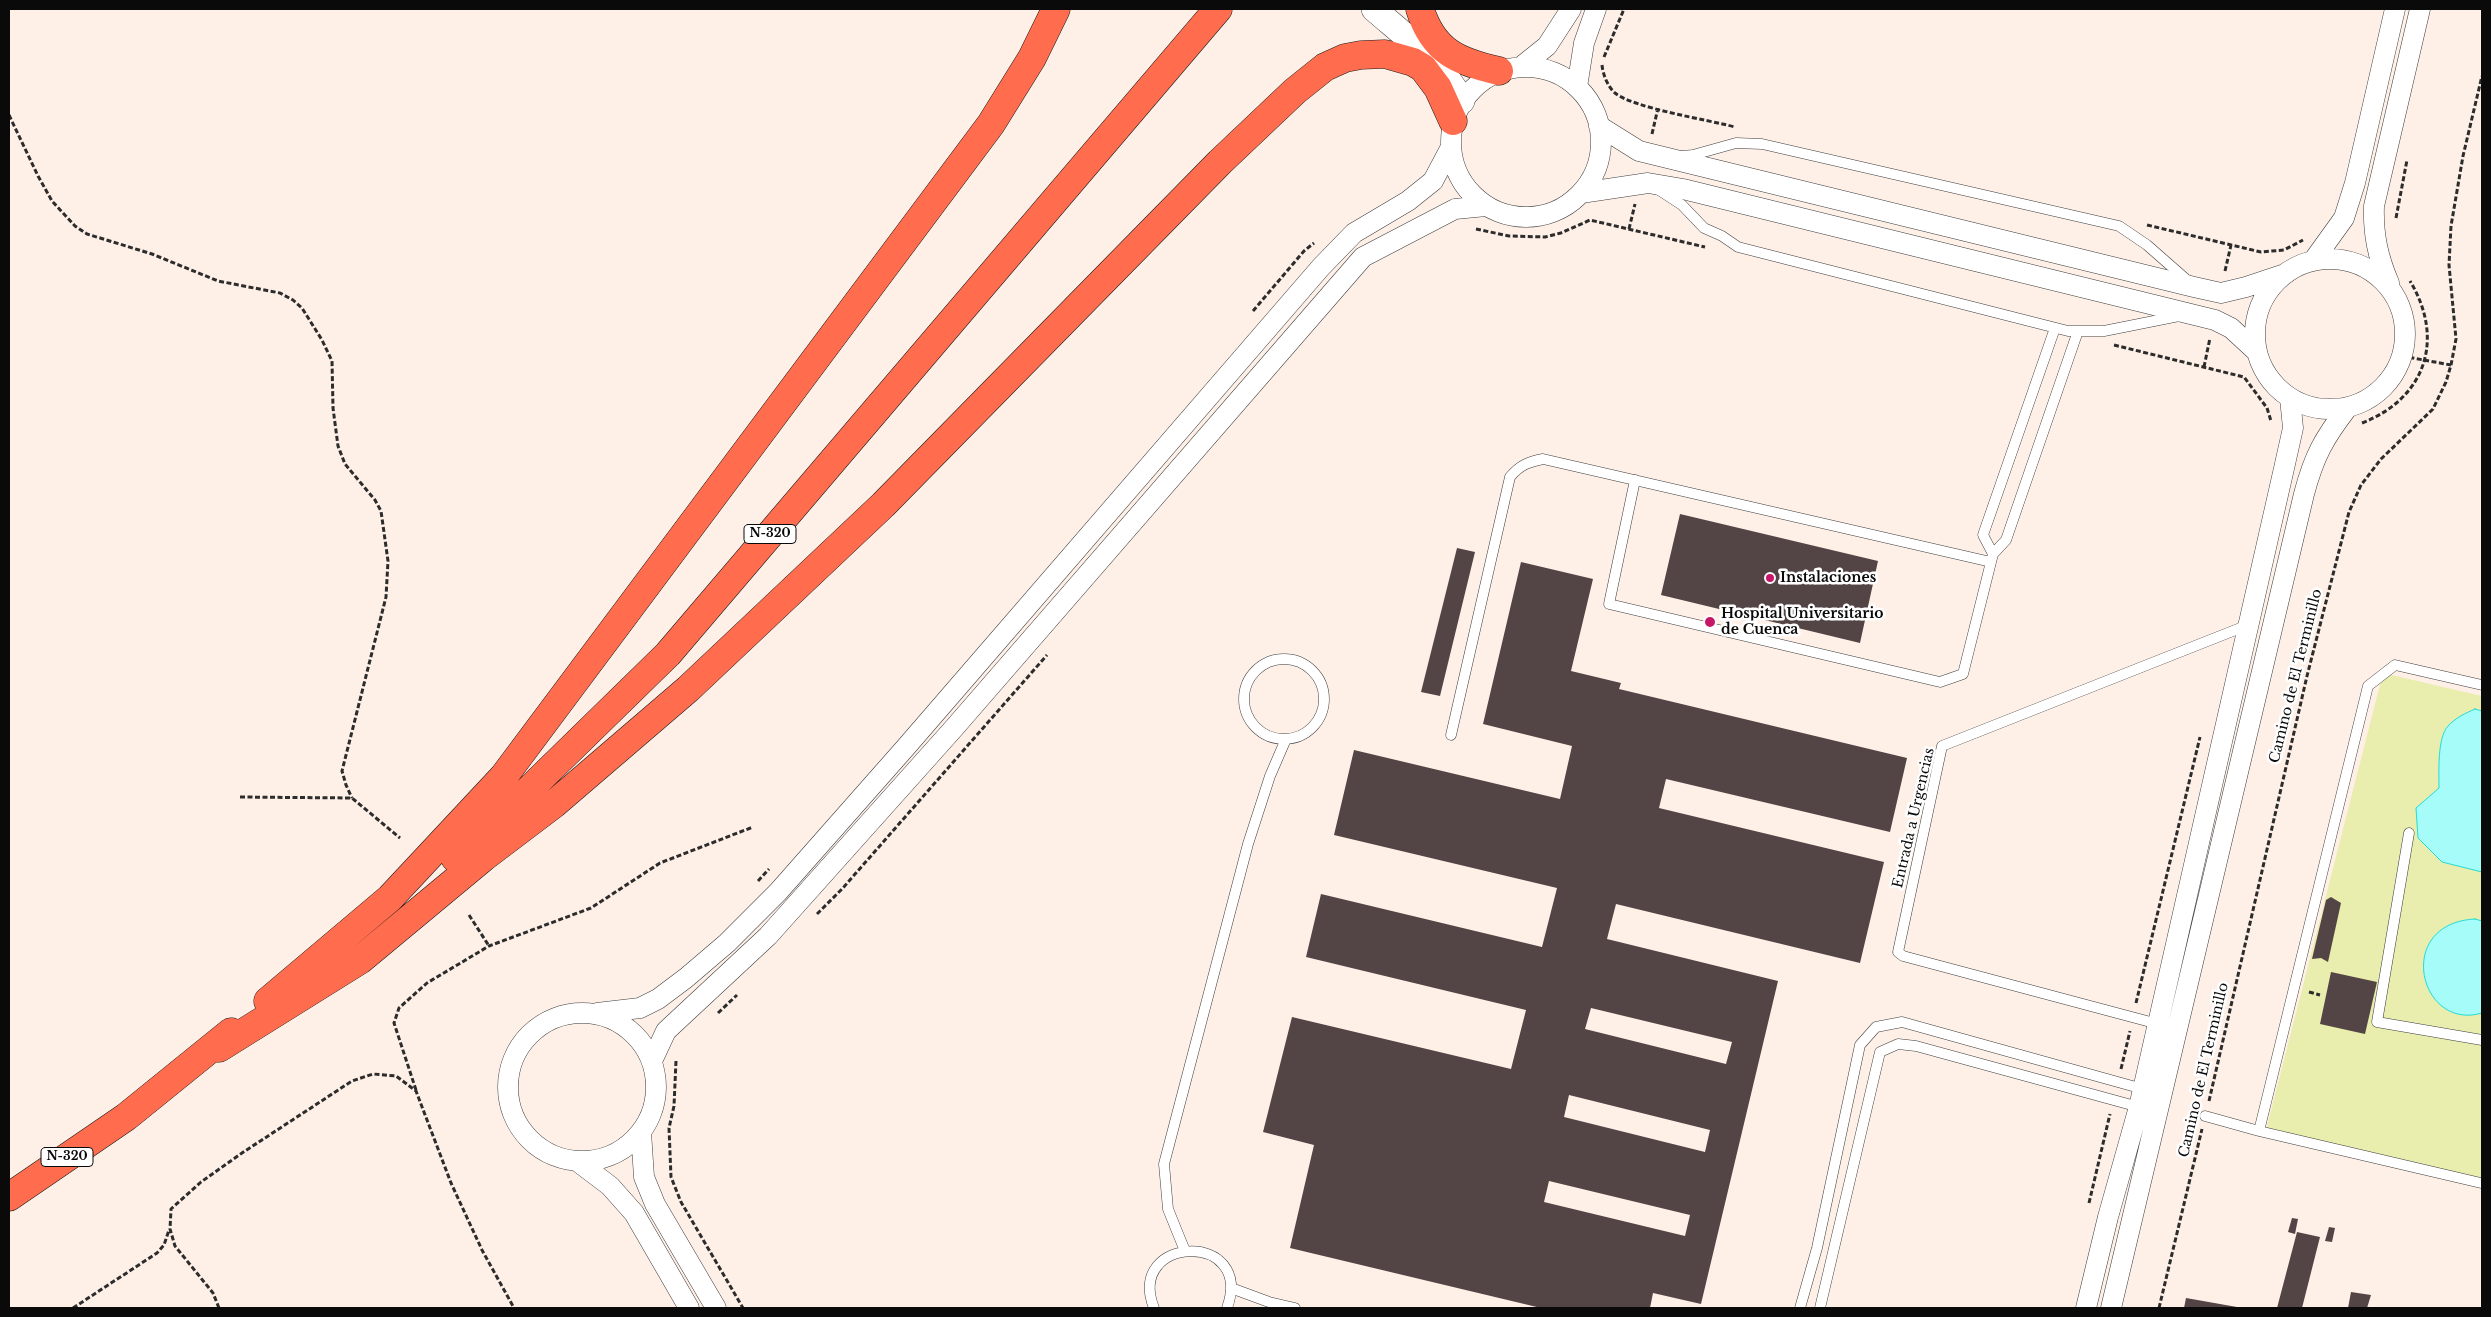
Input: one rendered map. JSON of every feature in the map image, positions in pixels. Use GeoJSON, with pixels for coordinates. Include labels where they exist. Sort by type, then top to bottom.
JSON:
{"type":"FeatureCollection","features":[{"type":"Feature","properties":{"kind":"highway"},"geometry":{"type":"LineString","coordinates":[[280,1001],[390,898],[504,776],[991,124],[1032,58],[1056,9]]}},
{"type":"Feature","properties":{"kind":"highway","name":"N-320"},"geometry":{"type":"LineString","coordinates":[[219,1048],[272,1007],[334,967],[498,820],[668,654],[1218,9]]}},
{"type":"Feature","properties":{"kind":"highway"},"geometry":{"type":"LineString","coordinates":[[1420,9],[1431,34],[1456,59],[1470,65],[1502,72]]}},
{"type":"Feature","properties":{"kind":"highway"},"geometry":{"type":"LineString","coordinates":[[280,1001],[360,960],[484,857],[554,804],[688,690],[883,505],[1220,162],[1294,91],[1325,67],[1345,58],[1361,55],[1385,54],[1413,62],[1423,68],[1438,88],[1455,123]]}},
{"type":"Feature","properties":{"kind":"highway","name":"N-320"},"geometry":{"type":"LineString","coordinates":[[178,1077],[280,1001]]}},
{"type":"Feature","properties":{"kind":"highway","name":"N-320"},"geometry":{"type":"LineString","coordinates":[[9,1197],[126,1118],[280,1001]]}},
{"type":"Feature","properties":{"kind":"street"},"geometry":{"type":"LineString","coordinates":[[1374,9],[1431,59],[1454,87],[1456,170],[1463,184],[1486,206],[1508,215],[1530,217],[1552,212],[1572,201],[1581,193],[1593,176],[1599,157],[1599,126],[1590,102],[1578,87],[1552,71],[1450,70],[1431,59]]}},
{"type":"Feature","properties":{"kind":"street"},"geometry":{"type":"LineString","coordinates":[[597,1013],[615,1019],[631,1030],[643,1044],[652,1061],[656,1079],[656,1098],[650,1116],[641,1132],[628,1146],[612,1155],[595,1160],[577,1161],[546,1152],[523,1132],[510,1103],[508,1076],[516,1051],[537,1027],[565,1014],[597,1013],[640,1008],[686,978],[727,943],[778,892],[1321,267],[1354,233],[1408,201],[1433,181],[1455,123],[1502,72],[1547,46],[1570,9]]}},
{"type":"Feature","properties":{"kind":"street"},"geometry":{"type":"LineString","coordinates":[[1578,87],[1584,43],[1596,9]]}},
{"type":"Feature","properties":{"kind":"street"},"geometry":{"type":"LineString","coordinates":[[2313,261],[2344,218],[2355,183],[2395,9]]}},
{"type":"Feature","properties":{"kind":"street"},"geometry":{"type":"LineString","coordinates":[[1581,193],[1648,183],[1693,191],[2215,320],[2231,328],[2257,352],[2272,381],[2290,398],[2318,408],[2348,407],[2362,402],[2382,388],[2396,370],[2402,356],[2405,337],[2403,318],[2378,256],[2373,232],[2374,206],[2420,9]]}},
{"type":"Feature","properties":{"kind":"street"},"geometry":{"type":"LineString","coordinates":[[1599,126],[1639,151],[1660,157],[2221,293],[2285,274],[2313,261],[2333,259],[2353,262],[2379,277],[2392,292]]}},
{"type":"Feature","properties":{"kind":"street"},"geometry":{"type":"LineString","coordinates":[[652,1061],[666,1031],[768,936],[954,728],[1363,257],[1456,209],[1486,206]]}},
{"type":"Feature","properties":{"kind":"street"},"geometry":{"type":"LineString","coordinates":[[2257,352],[2255,333],[2258,314],[2266,296],[2285,274]]}},
{"type":"Feature","properties":{"kind":"street"},"geometry":{"type":"LineString","coordinates":[[2086,1308],[2108,1217],[2141,1098],[2293,428],[2290,398]]}},
{"type":"Feature","properties":{"kind":"street"},"geometry":{"type":"LineString","coordinates":[[2111,1308],[2304,494],[2314,458],[2327,434],[2348,407]]}},
{"type":"Feature","properties":{"kind":"street"},"geometry":{"type":"LineString","coordinates":[[641,1132],[644,1177],[655,1204],[716,1308]]}},
{"type":"Feature","properties":{"kind":"street"},"geometry":{"type":"LineString","coordinates":[[577,1161],[610,1186],[634,1212],[689,1308]]}},
{"type":"Feature","properties":{"kind":"lane"},"geometry":{"type":"LineString","coordinates":[[1660,157],[1693,155],[1736,143],[1762,144],[2119,226],[2147,244],[2194,287]]}},
{"type":"Feature","properties":{"kind":"lane"},"geometry":{"type":"LineString","coordinates":[[1648,183],[1682,205],[1704,228],[1722,236],[1738,247],[2055,328],[2078,331],[2104,331],[2191,314]]}},
{"type":"Feature","properties":{"kind":"lane"},"geometry":{"type":"LineString","coordinates":[[1992,558],[1982,535],[2055,328]]}},
{"type":"Feature","properties":{"kind":"lane"},"geometry":{"type":"LineString","coordinates":[[1635,480],[1610,604],[1940,682],[1963,674],[1992,558],[2006,540],[2078,331]]}},
{"type":"Feature","properties":{"kind":"lane"},"geometry":{"type":"LineString","coordinates":[[1451,735],[1510,477],[1518,466],[1543,459],[1992,558]]}},
{"type":"Feature","properties":{"kind":"lane","name":"Entrada a Urgencias"},"geometry":{"type":"LineString","coordinates":[[2158,1024],[1903,956],[1898,952],[1942,746],[2248,625]]}},
{"type":"Feature","properties":{"kind":"lane"},"geometry":{"type":"LineString","coordinates":[[1184,1251],[1168,1209],[1164,1164],[1248,844],[1270,776],[1286,739],[1308,732],[1322,714],[1324,691],[1320,680],[1304,663],[1282,658],[1261,665],[1252,673],[1244,694],[1248,717],[1255,726],[1264,734],[1286,739]]}},
{"type":"Feature","properties":{"kind":"lane"},"geometry":{"type":"LineString","coordinates":[[2259,1131],[2368,686],[2395,665],[2482,685]]}},
{"type":"Feature","properties":{"kind":"lane"},"geometry":{"type":"LineString","coordinates":[[2409,833],[2377,1022],[2482,1040]]}},
{"type":"Feature","properties":{"kind":"lane"},"geometry":{"type":"LineString","coordinates":[[1800,1308],[1817,1248],[1860,1045],[1876,1027],[1902,1022],[2118,1082],[2141,1098]]}},
{"type":"Feature","properties":{"kind":"lane"},"geometry":{"type":"LineString","coordinates":[[1820,1308],[1880,1052],[1898,1044],[1916,1046],[2114,1100],[2141,1098]]}},
{"type":"Feature","properties":{"kind":"lane"},"geometry":{"type":"LineString","coordinates":[[2205,1116],[2259,1131],[2482,1182]]}},
{"type":"Feature","properties":{"kind":"lane"},"geometry":{"type":"LineString","coordinates":[[1154,1308],[1150,1289],[1157,1268],[1174,1254],[1184,1251],[1203,1252],[1220,1262],[1230,1278],[1231,1288],[1227,1308]]}},
{"type":"Feature","properties":{"kind":"lane"},"geometry":{"type":"LineString","coordinates":[[1231,1288],[1269,1302],[1294,1308]]}},
{"type":"Feature","properties":{"kind":"path"},"geometry":{"type":"LineString","coordinates":[[1624,9],[1614,29],[1602,66],[1605,78],[1615,93],[1635,103],[1736,127]]}},
{"type":"Feature","properties":{"kind":"path","name":"Camino de El Terminillo"},"geometry":{"type":"LineString","coordinates":[[2159,1308],[2307,676],[2349,512],[2361,485],[2381,459],[2433,409],[2446,382],[2451,364],[2456,339],[2449,265],[2451,226],[2463,156],[2482,76]]}},
{"type":"Feature","properties":{"kind":"path"},"geometry":{"type":"LineString","coordinates":[[9,115],[52,201],[75,226],[87,234],[152,254],[218,281],[280,293],[293,300],[302,308],[332,361],[333,408],[338,446],[345,464],[375,500],[381,511],[388,561],[386,597],[342,771],[352,798],[400,838]]}},
{"type":"Feature","properties":{"kind":"path"},"geometry":{"type":"LineString","coordinates":[[2394,226],[2408,154]]}},
{"type":"Feature","properties":{"kind":"path"},"geometry":{"type":"LineString","coordinates":[[1469,227],[1509,236],[1545,237],[1561,233],[1590,220],[1714,249]]}},
{"type":"Feature","properties":{"kind":"path"},"geometry":{"type":"LineString","coordinates":[[2143,224],[2261,252],[2284,250],[2305,239]]}},
{"type":"Feature","properties":{"kind":"path"},"geometry":{"type":"LineString","coordinates":[[2359,424],[2382,414],[2398,403],[2420,375],[2426,360],[2427,329],[2416,290],[2408,277]]}},
{"type":"Feature","properties":{"kind":"path"},"geometry":{"type":"LineString","coordinates":[[2107,344],[2244,377],[2266,408],[2272,425]]}},
{"type":"Feature","properties":{"kind":"path"},"geometry":{"type":"LineString","coordinates":[[2402,356],[2451,364]]}},
{"type":"Feature","properties":{"kind":"path"},"geometry":{"type":"LineString","coordinates":[[816,916],[842,890],[1049,652]]}},
{"type":"Feature","properties":{"kind":"path"},"geometry":{"type":"LineString","coordinates":[[2118,1082],[2202,730]]}},
{"type":"Feature","properties":{"kind":"path"},"geometry":{"type":"LineString","coordinates":[[240,797],[352,798]]}},
{"type":"Feature","properties":{"kind":"path"},"geometry":{"type":"LineString","coordinates":[[514,1308],[482,1250],[451,1183],[416,1091],[394,1023],[399,1008],[427,983],[489,946],[591,908],[660,863],[753,827]]}},
{"type":"Feature","properties":{"kind":"path"},"geometry":{"type":"LineString","coordinates":[[469,915],[489,946]]}},
{"type":"Feature","properties":{"kind":"path"},"geometry":{"type":"LineString","coordinates":[[712,1018],[743,988]]}},
{"type":"Feature","properties":{"kind":"path"},"geometry":{"type":"LineString","coordinates":[[676,1059],[674,1106],[669,1128],[671,1177],[681,1202],[743,1308]]}},
{"type":"Feature","properties":{"kind":"path"},"geometry":{"type":"LineString","coordinates":[[73,1308],[157,1253],[164,1245],[170,1229],[171,1209],[201,1182],[352,1081],[374,1074],[396,1076],[416,1091]]}},
{"type":"Feature","properties":{"kind":"path"},"geometry":{"type":"LineString","coordinates":[[2088,1204],[2114,1100]]}},
{"type":"Feature","properties":{"kind":"path"},"geometry":{"type":"LineString","coordinates":[[170,1229],[175,1246],[213,1293],[219,1308]]}},
{"type":"Feature","properties":{"kind":"green space"},"geometry":{"type":"Polygon","coordinates":[[[2383,673],[2482,696],[2482,1178],[2265,1134],[2383,673]]]}},
{"type":"Feature","properties":{"kind":"water"},"geometry":{"type":"Polygon","coordinates":[[[2475,709],[2482,711],[2482,872],[2442,862],[2418,838],[2416,808],[2439,788],[2439,756],[2444,731],[2454,721],[2475,709]]]}},
{"type":"Feature","properties":{"kind":"water"},"geometry":{"type":"Polygon","coordinates":[[[2475,919],[2482,921],[2482,1013],[2460,1015],[2443,1007],[2430,993],[2424,975],[2425,956],[2433,938],[2449,925],[2475,919]]]}},
{"type":"Feature","properties":{"kind":"building","name":"Instalaciones"},"geometry":{"type":"Polygon","coordinates":[[[1680,514],[1878,561],[1860,643],[1661,595],[1680,514]]]}},
{"type":"Feature","properties":{"kind":"building"},"geometry":{"type":"Polygon","coordinates":[[[1457,548],[1475,552],[1440,696],[1421,692],[1457,548]]]}},
{"type":"Feature","properties":{"kind":"building"},"geometry":{"type":"Polygon","coordinates":[[[1521,562],[1593,579],[1571,671],[1621,683],[1619,689],[1907,758],[1890,832],[1666,779],[1659,808],[1884,862],[1860,963],[1616,904],[1607,939],[1778,981],[1701,1304],[1653,1293],[1650,1308],[1541,1308],[1290,1248],[1314,1145],[1263,1132],[1292,1017],[1511,1069],[1526,1010],[1306,957],[1321,894],[1542,947],[1557,888],[1334,835],[1354,750],[1560,799],[1572,746],[1483,724],[1521,562]],[[1591,1008],[1585,1029],[1726,1064],[1732,1042],[1591,1008]],[[1569,1095],[1564,1117],[1705,1152],[1710,1130],[1569,1095]],[[1549,1181],[1544,1202],[1685,1236],[1690,1215],[1549,1181]]]}},
{"type":"Feature","properties":{"kind":"building"},"geometry":{"type":"Polygon","coordinates":[[[2331,897],[2341,903],[2328,962],[2321,958],[2312,959],[2326,900],[2331,897]]]}},
{"type":"Feature","properties":{"kind":"building"},"geometry":{"type":"Polygon","coordinates":[[[2331,972],[2377,982],[2365,1034],[2320,1024],[2331,972]]]}},
{"type":"Feature","properties":{"kind":"building"},"geometry":{"type":"Polygon","coordinates":[[[2292,1218],[2298,1219],[2295,1234],[2288,1232],[2292,1218]]]}},
{"type":"Feature","properties":{"kind":"building"},"geometry":{"type":"Polygon","coordinates":[[[2329,1227],[2335,1228],[2332,1242],[2325,1241],[2329,1227]]]}},
{"type":"Feature","properties":{"kind":"building"},"geometry":{"type":"Polygon","coordinates":[[[2297,1232],[2320,1237],[2302,1308],[2277,1308],[2297,1232]]]}},
{"type":"Feature","properties":{"kind":"building"},"geometry":{"type":"Polygon","coordinates":[[[2351,1292],[2371,1295],[2367,1308],[2348,1308],[2351,1292]]]}},
{"type":"Feature","properties":{"kind":"building"},"geometry":{"type":"Polygon","coordinates":[[[2186,1298],[2237,1307],[2237,1308],[2184,1308],[2186,1298]]]}},
{"type":"Feature","properties":{"kind":"place","name":"Instalaciones"},"geometry":{"type":"Point","coordinates":[1770,578]}},
{"type":"Feature","properties":{"kind":"place","name":"Hospital Universitario de Cuenca"},"geometry":{"type":"Point","coordinates":[1710,622]}}]}
